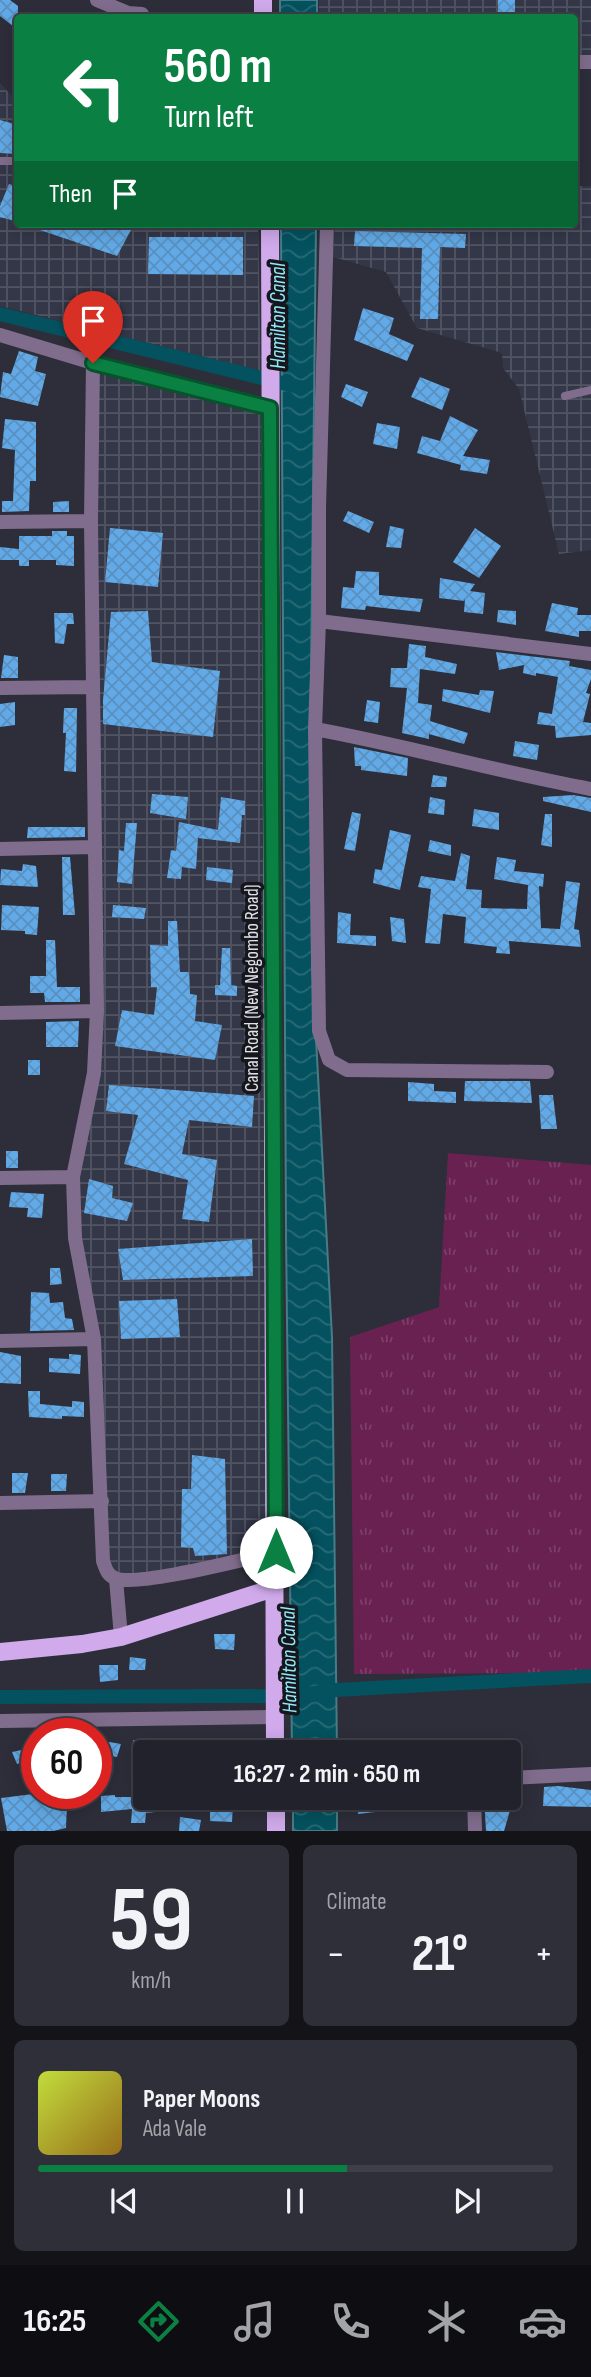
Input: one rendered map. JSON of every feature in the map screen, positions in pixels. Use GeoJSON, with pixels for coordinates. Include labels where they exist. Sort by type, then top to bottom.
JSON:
{"type":"FeatureCollection","features":[{"type":"Feature","properties":{"kind":"main road","name":"Canal Road (New Negombo Road)"},"geometry":{"type":"LineString","coordinates":[[270,228],[275,1740]]}},
{"type":"Feature","properties":{"kind":"main road"},"geometry":{"type":"LineString","coordinates":[[0,1651],[82,1644],[121,1637],[274,1588]]}},
{"type":"Feature","properties":{"kind":"main road"},"geometry":{"type":"LineString","coordinates":[[276,1810],[276,1831]]}},
{"type":"Feature","properties":{"kind":"street"},"geometry":{"type":"LineString","coordinates":[[97,0],[128,13],[144,10]]}},
{"type":"Feature","properties":{"kind":"street"},"geometry":{"type":"LineString","coordinates":[[327,228],[315,730],[319,1031],[329,1060],[347,1070],[547,1072]]}},
{"type":"Feature","properties":{"kind":"street"},"geometry":{"type":"LineString","coordinates":[[0,335],[93,363],[270,402]]}},
{"type":"Feature","properties":{"kind":"street"},"geometry":{"type":"LineString","coordinates":[[93,363],[92,687],[97,1011],[94,1073],[73,1177],[75,1238],[94,1339],[103,1561],[107,1572],[116,1579],[151,1579],[276,1552]]}},
{"type":"Feature","properties":{"kind":"street"},"geometry":{"type":"LineString","coordinates":[[0,523],[91,521]]}},
{"type":"Feature","properties":{"kind":"street"},"geometry":{"type":"LineString","coordinates":[[319,621],[591,654]]}},
{"type":"Feature","properties":{"kind":"street"},"geometry":{"type":"LineString","coordinates":[[0,688],[92,687]]}},
{"type":"Feature","properties":{"kind":"street"},"geometry":{"type":"LineString","coordinates":[[315,730],[386,742],[551,782],[591,789]]}},
{"type":"Feature","properties":{"kind":"street"},"geometry":{"type":"LineString","coordinates":[[0,849],[93,847]]}},
{"type":"Feature","properties":{"kind":"street"},"geometry":{"type":"LineString","coordinates":[[0,1013],[97,1011]]}},
{"type":"Feature","properties":{"kind":"street"},"geometry":{"type":"LineString","coordinates":[[0,1178],[73,1177]]}},
{"type":"Feature","properties":{"kind":"street"},"geometry":{"type":"LineString","coordinates":[[0,1341],[94,1339]]}},
{"type":"Feature","properties":{"kind":"street"},"geometry":{"type":"LineString","coordinates":[[0,1503],[102,1501]]}},
{"type":"Feature","properties":{"kind":"street"},"geometry":{"type":"LineString","coordinates":[[116,1579],[121,1637]]}},
{"type":"Feature","properties":{"kind":"street"},"geometry":{"type":"LineString","coordinates":[[2,1721],[275,1714]]}},
{"type":"Feature","properties":{"kind":"street"},"geometry":{"type":"LineString","coordinates":[[521,1777],[591,1774]]}},
{"type":"Feature","properties":{"kind":"street"},"geometry":{"type":"LineString","coordinates":[[474,1810],[475,1831]]}},
{"type":"Feature","properties":{"kind":"lane"},"geometry":{"type":"LineString","coordinates":[[565,396],[591,390]]}},
{"type":"Feature","properties":{"kind":"shaded area"},"geometry":{"type":"Polygon","coordinates":[[[319,0],[591,0],[591,56],[578,56],[578,14],[319,14],[319,0]]]}},
{"type":"Feature","properties":{"kind":"shaded area"},"geometry":{"type":"Polygon","coordinates":[[[0,83],[14,96],[14,228],[258,228],[261,371],[0,306],[0,83]]]}},
{"type":"Feature","properties":{"kind":"shaded area"},"geometry":{"type":"Polygon","coordinates":[[[578,186],[591,186],[591,550],[559,554],[519,389],[503,368],[502,353],[417,328],[386,272],[333,257],[335,228],[578,228],[578,186]]]}},
{"type":"Feature","properties":{"kind":"shaded area"},"geometry":{"type":"Polygon","coordinates":[[[97,361],[268,404],[273,1550],[132,1578],[109,1570],[97,1339],[74,1207],[97,1073],[97,361]]]}},
{"type":"Feature","properties":{"kind":"green space"},"geometry":{"type":"Polygon","coordinates":[[[448,1153],[591,1165],[591,1673],[354,1674],[350,1337],[439,1307],[448,1153]]]}},
{"type":"Feature","properties":{"kind":"water"},"geometry":{"type":"Polygon","coordinates":[[[280,0],[317,0],[317,14],[280,14],[280,0]]]}},
{"type":"Feature","properties":{"kind":"water"},"geometry":{"type":"Polygon","coordinates":[[[281,228],[316,228],[310,762],[312,964],[332,1337],[337,1740],[292,1740],[286,1234],[281,228]]]}},
{"type":"Feature","properties":{"kind":"water"},"geometry":{"type":"Polygon","coordinates":[[[293,1810],[337,1810],[337,1831],[293,1831],[293,1810]]]}},
{"type":"Feature","properties":{"kind":"building"},"geometry":{"type":"Polygon","coordinates":[[[0,0],[10,0],[18,6],[18,14],[14,14],[14,27],[0,16],[0,0]]]}},
{"type":"Feature","properties":{"kind":"building"},"geometry":{"type":"Polygon","coordinates":[[[498,0],[515,0],[515,14],[498,14],[498,0]]]}},
{"type":"Feature","properties":{"kind":"building"},"geometry":{"type":"Polygon","coordinates":[[[0,120],[14,124],[14,154],[0,153],[0,120]]]}},
{"type":"Feature","properties":{"kind":"building"},"geometry":{"type":"Polygon","coordinates":[[[9,184],[14,186],[14,221],[0,217],[0,206],[9,184]]]}},
{"type":"Feature","properties":{"kind":"building"},"geometry":{"type":"Polygon","coordinates":[[[34,228],[131,230],[117,256],[34,228]]]}},
{"type":"Feature","properties":{"kind":"building"},"geometry":{"type":"Polygon","coordinates":[[[355,231],[466,234],[465,248],[440,247],[438,319],[420,319],[422,248],[354,246],[355,231]]]}},
{"type":"Feature","properties":{"kind":"building"},"geometry":{"type":"Polygon","coordinates":[[[149,237],[243,237],[243,275],[148,274],[149,237]]]}},
{"type":"Feature","properties":{"kind":"building"},"geometry":{"type":"Polygon","coordinates":[[[363,308],[394,318],[389,334],[414,345],[407,361],[354,340],[363,308]]]}},
{"type":"Feature","properties":{"kind":"building"},"geometry":{"type":"Polygon","coordinates":[[[19,351],[38,357],[35,371],[46,374],[38,406],[0,397],[3,372],[11,374],[19,351]]]}},
{"type":"Feature","properties":{"kind":"building"},"geometry":{"type":"Polygon","coordinates":[[[420,377],[450,389],[442,410],[411,397],[420,377]]]}},
{"type":"Feature","properties":{"kind":"building"},"geometry":{"type":"Polygon","coordinates":[[[346,384],[368,392],[362,407],[341,397],[346,384]]]}},
{"type":"Feature","properties":{"kind":"building"},"geometry":{"type":"Polygon","coordinates":[[[450,416],[478,430],[463,456],[490,460],[487,474],[460,470],[461,465],[417,453],[422,436],[440,441],[450,416]]]}},
{"type":"Feature","properties":{"kind":"building"},"geometry":{"type":"Polygon","coordinates":[[[5,419],[36,422],[36,481],[30,481],[29,511],[2,512],[2,501],[13,501],[15,450],[2,448],[5,419]]]}},
{"type":"Feature","properties":{"kind":"building"},"geometry":{"type":"Polygon","coordinates":[[[377,423],[400,427],[397,449],[373,444],[377,423]]]}},
{"type":"Feature","properties":{"kind":"building"},"geometry":{"type":"Polygon","coordinates":[[[69,501],[69,512],[53,512],[53,502],[69,501]]]}},
{"type":"Feature","properties":{"kind":"building"},"geometry":{"type":"Polygon","coordinates":[[[348,511],[374,522],[369,533],[343,521],[348,511]]]}},
{"type":"Feature","properties":{"kind":"building"},"geometry":{"type":"Polygon","coordinates":[[[390,526],[404,529],[401,548],[386,547],[390,526]]]}},
{"type":"Feature","properties":{"kind":"building"},"geometry":{"type":"Polygon","coordinates":[[[110,528],[163,533],[158,587],[105,582],[110,528]]]}},
{"type":"Feature","properties":{"kind":"building"},"geometry":{"type":"Polygon","coordinates":[[[475,528],[501,546],[479,578],[453,562],[475,528]]]}},
{"type":"Feature","properties":{"kind":"building"},"geometry":{"type":"Polygon","coordinates":[[[52,531],[67,531],[67,536],[74,536],[74,566],[56,565],[56,560],[29,560],[29,566],[19,566],[19,560],[0,560],[0,547],[19,549],[19,536],[52,536],[52,531]]]}},
{"type":"Feature","properties":{"kind":"building"},"geometry":{"type":"Polygon","coordinates":[[[356,571],[379,572],[379,595],[423,599],[420,612],[366,606],[365,610],[341,608],[343,587],[354,588],[356,571]]]}},
{"type":"Feature","properties":{"kind":"building"},"geometry":{"type":"Polygon","coordinates":[[[440,578],[475,584],[470,591],[485,593],[483,614],[464,612],[465,599],[439,598],[440,578]]]}},
{"type":"Feature","properties":{"kind":"building"},"geometry":{"type":"Polygon","coordinates":[[[552,603],[578,608],[577,615],[591,615],[591,631],[579,631],[579,637],[545,631],[552,603]]]}},
{"type":"Feature","properties":{"kind":"building"},"geometry":{"type":"Polygon","coordinates":[[[498,610],[516,611],[516,625],[497,622],[498,610]]]}},
{"type":"Feature","properties":{"kind":"building"},"geometry":{"type":"Polygon","coordinates":[[[148,611],[152,662],[220,671],[213,737],[103,724],[111,612],[148,611]]]}},
{"type":"Feature","properties":{"kind":"building"},"geometry":{"type":"Polygon","coordinates":[[[54,613],[73,613],[74,624],[67,624],[64,644],[55,643],[54,613]]]}},
{"type":"Feature","properties":{"kind":"building"},"geometry":{"type":"Polygon","coordinates":[[[409,644],[426,646],[425,657],[457,664],[455,674],[420,669],[418,703],[432,705],[430,721],[468,733],[464,744],[429,734],[429,739],[402,733],[407,688],[390,687],[391,668],[407,668],[409,644]]]}},
{"type":"Feature","properties":{"kind":"building"},"geometry":{"type":"Polygon","coordinates":[[[496,652],[570,661],[569,666],[591,670],[586,693],[590,694],[583,722],[591,723],[591,735],[556,738],[555,726],[537,724],[539,712],[552,714],[558,677],[523,673],[524,665],[499,670],[496,652]]]}},
{"type":"Feature","properties":{"kind":"building"},"geometry":{"type":"Polygon","coordinates":[[[4,655],[18,657],[18,678],[1,678],[4,655]]]}},
{"type":"Feature","properties":{"kind":"building"},"geometry":{"type":"Polygon","coordinates":[[[443,689],[479,695],[480,690],[494,691],[490,713],[442,701],[443,689]]]}},
{"type":"Feature","properties":{"kind":"building"},"geometry":{"type":"Polygon","coordinates":[[[367,700],[380,702],[378,723],[364,721],[367,700]]]}},
{"type":"Feature","properties":{"kind":"building"},"geometry":{"type":"Polygon","coordinates":[[[15,702],[15,725],[0,727],[0,704],[15,702]]]}},
{"type":"Feature","properties":{"kind":"building"},"geometry":{"type":"Polygon","coordinates":[[[64,708],[77,708],[76,772],[64,771],[64,708]]]}},
{"type":"Feature","properties":{"kind":"building"},"geometry":{"type":"Polygon","coordinates":[[[515,741],[539,745],[537,760],[513,756],[515,741]]]}},
{"type":"Feature","properties":{"kind":"building"},"geometry":{"type":"Polygon","coordinates":[[[354,747],[408,758],[407,776],[361,770],[361,766],[355,766],[354,747]]]}},
{"type":"Feature","properties":{"kind":"building"},"geometry":{"type":"Polygon","coordinates":[[[433,775],[447,777],[446,787],[431,787],[433,775]]]}},
{"type":"Feature","properties":{"kind":"building"},"geometry":{"type":"Polygon","coordinates":[[[152,794],[188,797],[186,819],[150,813],[152,794]]]}},
{"type":"Feature","properties":{"kind":"building"},"geometry":{"type":"Polygon","coordinates":[[[573,795],[591,798],[591,812],[543,801],[543,797],[573,795]]]}},
{"type":"Feature","properties":{"kind":"building"},"geometry":{"type":"Polygon","coordinates":[[[221,797],[245,801],[240,843],[198,838],[196,869],[182,867],[181,879],[167,878],[171,850],[176,851],[179,822],[218,830],[221,797]]]}},
{"type":"Feature","properties":{"kind":"building"},"geometry":{"type":"Polygon","coordinates":[[[430,797],[445,800],[444,815],[428,813],[430,797]]]}},
{"type":"Feature","properties":{"kind":"building"},"geometry":{"type":"Polygon","coordinates":[[[474,809],[499,813],[499,830],[472,826],[474,809]]]}},
{"type":"Feature","properties":{"kind":"building"},"geometry":{"type":"Polygon","coordinates":[[[352,812],[361,814],[355,851],[344,849],[352,812]]]}},
{"type":"Feature","properties":{"kind":"building"},"geometry":{"type":"Polygon","coordinates":[[[545,814],[552,814],[552,847],[541,845],[545,814]]]}},
{"type":"Feature","properties":{"kind":"building"},"geometry":{"type":"Polygon","coordinates":[[[126,823],[137,823],[132,884],[117,882],[119,850],[124,851],[126,823]]]}},
{"type":"Feature","properties":{"kind":"building"},"geometry":{"type":"Polygon","coordinates":[[[28,827],[85,827],[85,837],[27,838],[28,827]]]}},
{"type":"Feature","properties":{"kind":"building"},"geometry":{"type":"Polygon","coordinates":[[[390,830],[411,835],[400,890],[373,883],[375,869],[382,870],[390,830]]]}},
{"type":"Feature","properties":{"kind":"building"},"geometry":{"type":"Polygon","coordinates":[[[430,840],[451,845],[451,856],[428,851],[430,840]]]}},
{"type":"Feature","properties":{"kind":"building"},"geometry":{"type":"Polygon","coordinates":[[[461,853],[470,856],[466,889],[482,890],[481,908],[527,909],[528,885],[494,879],[497,857],[516,860],[514,871],[544,874],[543,887],[539,886],[541,928],[560,929],[566,881],[580,883],[574,929],[579,930],[581,947],[509,941],[510,954],[496,953],[497,947],[464,943],[466,917],[443,914],[440,944],[425,943],[431,889],[418,887],[421,876],[455,881],[461,853]]]}},
{"type":"Feature","properties":{"kind":"building"},"geometry":{"type":"Polygon","coordinates":[[[62,857],[70,857],[75,915],[63,915],[62,857]]]}},
{"type":"Feature","properties":{"kind":"building"},"geometry":{"type":"Polygon","coordinates":[[[23,864],[36,866],[38,887],[0,885],[1,869],[22,871],[23,864]]]}},
{"type":"Feature","properties":{"kind":"building"},"geometry":{"type":"Polygon","coordinates":[[[207,867],[233,870],[232,883],[206,880],[207,867]]]}},
{"type":"Feature","properties":{"kind":"building"},"geometry":{"type":"Polygon","coordinates":[[[2,905],[39,907],[37,935],[25,934],[25,931],[1,930],[2,905]]]}},
{"type":"Feature","properties":{"kind":"building"},"geometry":{"type":"Polygon","coordinates":[[[113,905],[146,908],[144,919],[112,917],[113,905]]]}},
{"type":"Feature","properties":{"kind":"building"},"geometry":{"type":"Polygon","coordinates":[[[338,912],[351,914],[350,935],[376,936],[376,946],[337,943],[338,912]]]}},
{"type":"Feature","properties":{"kind":"building"},"geometry":{"type":"Polygon","coordinates":[[[390,917],[404,919],[406,943],[392,941],[390,917]]]}},
{"type":"Feature","properties":{"kind":"building"},"geometry":{"type":"Polygon","coordinates":[[[168,921],[177,921],[180,972],[189,972],[190,994],[197,995],[195,1021],[222,1025],[215,1060],[115,1046],[122,1010],[154,1015],[157,987],[151,987],[150,945],[168,946],[168,921]]]}},
{"type":"Feature","properties":{"kind":"building"},"geometry":{"type":"Polygon","coordinates":[[[46,940],[55,940],[57,987],[80,987],[80,1002],[45,1002],[44,993],[30,993],[30,976],[46,976],[46,940]]]}},
{"type":"Feature","properties":{"kind":"building"},"geometry":{"type":"Polygon","coordinates":[[[222,948],[230,948],[231,985],[237,986],[237,996],[215,995],[215,985],[220,985],[222,948]]]}},
{"type":"Feature","properties":{"kind":"building"},"geometry":{"type":"Polygon","coordinates":[[[79,1021],[78,1047],[46,1047],[46,1022],[79,1021]]]}},
{"type":"Feature","properties":{"kind":"building"},"geometry":{"type":"Polygon","coordinates":[[[28,1060],[40,1060],[40,1075],[28,1075],[28,1060]]]}},
{"type":"Feature","properties":{"kind":"building"},"geometry":{"type":"Polygon","coordinates":[[[465,1081],[530,1081],[532,1103],[464,1101],[465,1081]]]}},
{"type":"Feature","properties":{"kind":"building"},"geometry":{"type":"Polygon","coordinates":[[[408,1082],[434,1084],[434,1091],[456,1092],[456,1103],[408,1101],[408,1082]]]}},
{"type":"Feature","properties":{"kind":"building"},"geometry":{"type":"Polygon","coordinates":[[[109,1085],[254,1096],[252,1127],[189,1120],[182,1154],[217,1160],[209,1222],[182,1219],[188,1180],[124,1164],[138,1115],[106,1111],[109,1085]]]}},
{"type":"Feature","properties":{"kind":"building"},"geometry":{"type":"Polygon","coordinates":[[[539,1095],[553,1095],[557,1129],[541,1129],[539,1095]]]}},
{"type":"Feature","properties":{"kind":"building"},"geometry":{"type":"Polygon","coordinates":[[[6,1151],[18,1151],[18,1168],[6,1168],[6,1151]]]}},
{"type":"Feature","properties":{"kind":"building"},"geometry":{"type":"Polygon","coordinates":[[[89,1179],[113,1186],[112,1198],[133,1203],[127,1221],[84,1213],[89,1179]]]}},
{"type":"Feature","properties":{"kind":"building"},"geometry":{"type":"Polygon","coordinates":[[[11,1192],[44,1194],[42,1218],[27,1217],[28,1208],[9,1207],[11,1192]]]}},
{"type":"Feature","properties":{"kind":"building"},"geometry":{"type":"Polygon","coordinates":[[[252,1239],[253,1276],[123,1280],[118,1249],[252,1239]]]}},
{"type":"Feature","properties":{"kind":"building"},"geometry":{"type":"Polygon","coordinates":[[[50,1268],[60,1268],[62,1284],[50,1285],[50,1268]]]}},
{"type":"Feature","properties":{"kind":"building"},"geometry":{"type":"Polygon","coordinates":[[[31,1292],[49,1293],[50,1303],[63,1302],[65,1318],[72,1319],[74,1330],[30,1331],[31,1292]]]}},
{"type":"Feature","properties":{"kind":"building"},"geometry":{"type":"Polygon","coordinates":[[[177,1299],[180,1337],[121,1339],[119,1301],[177,1299]]]}},
{"type":"Feature","properties":{"kind":"building"},"geometry":{"type":"Polygon","coordinates":[[[0,1352],[21,1356],[21,1384],[0,1383],[0,1352]]]}},
{"type":"Feature","properties":{"kind":"building"},"geometry":{"type":"Polygon","coordinates":[[[69,1354],[81,1355],[80,1374],[49,1372],[49,1358],[69,1359],[69,1354]]]}},
{"type":"Feature","properties":{"kind":"building"},"geometry":{"type":"Polygon","coordinates":[[[28,1391],[40,1391],[40,1404],[72,1407],[72,1401],[84,1402],[84,1417],[29,1417],[28,1391]]]}},
{"type":"Feature","properties":{"kind":"building"},"geometry":{"type":"Polygon","coordinates":[[[192,1455],[225,1459],[227,1554],[195,1556],[193,1548],[181,1547],[182,1489],[191,1489],[192,1455]]]}},
{"type":"Feature","properties":{"kind":"building"},"geometry":{"type":"Polygon","coordinates":[[[12,1473],[28,1473],[25,1493],[12,1493],[12,1473]]]}},
{"type":"Feature","properties":{"kind":"building"},"geometry":{"type":"Polygon","coordinates":[[[51,1474],[67,1474],[66,1491],[51,1491],[51,1474]]]}},
{"type":"Feature","properties":{"kind":"building"},"geometry":{"type":"Polygon","coordinates":[[[214,1634],[235,1634],[234,1650],[215,1649],[214,1634]]]}},
{"type":"Feature","properties":{"kind":"building"},"geometry":{"type":"Polygon","coordinates":[[[130,1657],[146,1659],[145,1670],[129,1670],[130,1657]]]}},
{"type":"Feature","properties":{"kind":"building"},"geometry":{"type":"Polygon","coordinates":[[[99,1665],[118,1665],[118,1680],[100,1682],[99,1665]]]}},
{"type":"Feature","properties":{"kind":"building"},"geometry":{"type":"Polygon","coordinates":[[[112,1742],[121,1744],[117,1757],[112,1756],[112,1742]]]}},
{"type":"Feature","properties":{"kind":"building"},"geometry":{"type":"Polygon","coordinates":[[[21,1750],[21,1762],[17,1764],[12,1752],[21,1750]]]}},
{"type":"Feature","properties":{"kind":"building"},"geometry":{"type":"Polygon","coordinates":[[[544,1787],[591,1790],[591,1807],[543,1806],[544,1787]]]}},
{"type":"Feature","properties":{"kind":"building"},"geometry":{"type":"Polygon","coordinates":[[[112,1795],[133,1797],[133,1810],[164,1811],[146,1813],[145,1823],[131,1823],[132,1809],[101,1812],[101,1809],[112,1809],[112,1795]]]}},
{"type":"Feature","properties":{"kind":"building"},"geometry":{"type":"Polygon","coordinates":[[[21,1796],[21,1809],[67,1809],[66,1828],[53,1831],[7,1831],[1,1798],[21,1796]]]}},
{"type":"Feature","properties":{"kind":"building"},"geometry":{"type":"Polygon","coordinates":[[[210,1810],[233,1810],[232,1822],[210,1821],[210,1810]]]}},
{"type":"Feature","properties":{"kind":"building"},"geometry":{"type":"Polygon","coordinates":[[[358,1810],[393,1810],[358,1814],[358,1810]]]}},
{"type":"Feature","properties":{"kind":"building"},"geometry":{"type":"Polygon","coordinates":[[[485,1810],[510,1810],[504,1831],[486,1831],[485,1810]]]}},
{"type":"Feature","properties":{"kind":"building"},"geometry":{"type":"Polygon","coordinates":[[[180,1817],[201,1820],[199,1831],[179,1831],[180,1817]]]}},
{"type":"Feature","properties":{"kind":"waterway","name":"Hamilton Canal"},"geometry":{"type":"LineString","coordinates":[[0,314],[299,387]]}},
{"type":"Feature","properties":{"kind":"waterway","name":"Hamilton Canal"},"geometry":{"type":"LineString","coordinates":[[0,1697],[292,1696],[336,1690],[591,1676]]}},
{"type":"Feature","properties":{"kind":"route"},"geometry":{"type":"LineString","coordinates":[[93,363],[270,408],[276,1552]]}}]}
